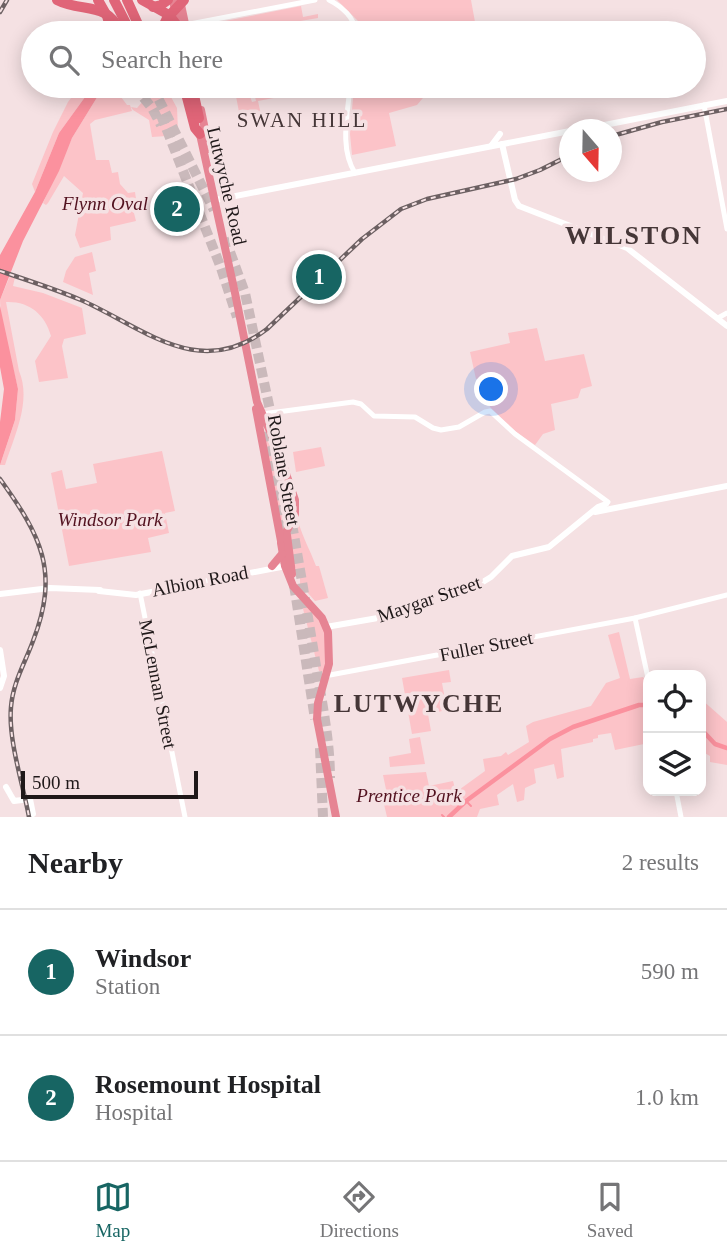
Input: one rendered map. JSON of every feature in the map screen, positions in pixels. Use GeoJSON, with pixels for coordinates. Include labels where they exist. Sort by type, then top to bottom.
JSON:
{"type":"FeatureCollection","features":[{"type":"Feature","properties":{"kind":"highway"},"geometry":{"type":"LineString","coordinates":[[57,0],[102,11],[116,21]]}},
{"type":"Feature","properties":{"kind":"highway"},"geometry":{"type":"LineString","coordinates":[[97,0],[106,21]]}},
{"type":"Feature","properties":{"kind":"highway"},"geometry":{"type":"LineString","coordinates":[[114,0],[126,21]]}},
{"type":"Feature","properties":{"kind":"highway"},"geometry":{"type":"LineString","coordinates":[[153,7],[167,0]]}},
{"type":"Feature","properties":{"kind":"highway"},"geometry":{"type":"LineString","coordinates":[[179,1],[180,21]]}},
{"type":"Feature","properties":{"kind":"highway"},"geometry":{"type":"LineString","coordinates":[[161,21],[179,1]]}},
{"type":"Feature","properties":{"kind":"highway"},"geometry":{"type":"LineString","coordinates":[[166,21],[179,1]]}},
{"type":"Feature","properties":{"kind":"highway"},"geometry":{"type":"LineString","coordinates":[[132,21],[133,2]]}},
{"type":"Feature","properties":{"kind":"highway"},"geometry":{"type":"LineString","coordinates":[[133,2],[153,7],[172,21]]}},
{"type":"Feature","properties":{"kind":"highway"},"geometry":{"type":"LineString","coordinates":[[133,2],[169,21]]}},
{"type":"Feature","properties":{"kind":"highway"},"geometry":{"type":"LineString","coordinates":[[191,98],[193,121],[200,134]]}},
{"type":"Feature","properties":{"kind":"highway"},"geometry":{"type":"LineString","coordinates":[[193,98],[199,118]]}},
{"type":"Feature","properties":{"kind":"highway","name":"Lutwyche Road"},"geometry":{"type":"LineString","coordinates":[[193,98],[235,279],[235,293],[260,418],[279,453],[296,502],[294,517],[281,543],[283,565],[323,613],[328,627]]}},
{"type":"Feature","properties":{"kind":"highway","name":"Lutwyche Road"},"geometry":{"type":"LineString","coordinates":[[200,134],[218,199]]}},
{"type":"Feature","properties":{"kind":"highway","name":"Roblane Street"},"geometry":{"type":"LineString","coordinates":[[260,418],[281,543]]}},
{"type":"Feature","properties":{"kind":"highway","name":"Lutwyche Road"},"geometry":{"type":"LineString","coordinates":[[283,565],[286,532]]}},
{"type":"Feature","properties":{"kind":"highway"},"geometry":{"type":"LineString","coordinates":[[283,565],[297,592],[328,627],[333,654],[319,720],[338,817]]}},
{"type":"Feature","properties":{"kind":"main road"},"geometry":{"type":"LineString","coordinates":[[622,123],[704,110],[727,101]]}},
{"type":"Feature","properties":{"kind":"main road"},"geometry":{"type":"LineString","coordinates":[[218,199],[559,133]]}},
{"type":"Feature","properties":{"kind":"main road"},"geometry":{"type":"LineString","coordinates":[[491,146],[500,134]]}},
{"type":"Feature","properties":{"kind":"main road"},"geometry":{"type":"LineString","coordinates":[[502,144],[515,200],[519,206],[627,248],[727,326]]}},
{"type":"Feature","properties":{"kind":"main road"},"geometry":{"type":"LineString","coordinates":[[609,505],[625,506],[727,486]]}},
{"type":"Feature","properties":{"kind":"main road","name":"Maygar Street"},"geometry":{"type":"LineString","coordinates":[[328,627],[395,615],[421,599],[473,588],[491,577],[510,557],[549,547],[598,507],[609,505]]}},
{"type":"Feature","properties":{"kind":"main road","name":"Albion Road"},"geometry":{"type":"LineString","coordinates":[[0,594],[56,588],[130,595],[283,565]]}},
{"type":"Feature","properties":{"kind":"main road"},"geometry":{"type":"LineString","coordinates":[[0,650],[4,673],[0,688]]}},
{"type":"Feature","properties":{"kind":"main road"},"geometry":{"type":"LineString","coordinates":[[4,784],[20,800],[32,801],[33,815]]}},
{"type":"Feature","properties":{"kind":"street"},"geometry":{"type":"LineString","coordinates":[[206,21],[315,0]]}},
{"type":"Feature","properties":{"kind":"street"},"geometry":{"type":"LineString","coordinates":[[328,0],[340,7],[353,21]]}},
{"type":"Feature","properties":{"kind":"street"},"geometry":{"type":"LineString","coordinates":[[349,98],[345,142],[355,173]]}},
{"type":"Feature","properties":{"kind":"street"},"geometry":{"type":"LineString","coordinates":[[704,110],[727,229]]}},
{"type":"Feature","properties":{"kind":"street"},"geometry":{"type":"LineString","coordinates":[[718,318],[727,313]]}},
{"type":"Feature","properties":{"kind":"street"},"geometry":{"type":"LineString","coordinates":[[260,418],[353,402],[376,416],[415,417],[435,429],[444,430],[459,427],[483,412],[490,411],[515,433],[600,495],[609,505]]}},
{"type":"Feature","properties":{"kind":"street"},"geometry":{"type":"LineString","coordinates":[[143,604],[150,591]]}},
{"type":"Feature","properties":{"kind":"street","name":"McLennan Street"},"geometry":{"type":"LineString","coordinates":[[140,593],[185,817]]}},
{"type":"Feature","properties":{"kind":"street","name":"Fuller Street"},"geometry":{"type":"LineString","coordinates":[[329,672],[340,673],[633,618],[727,595]]}},
{"type":"Feature","properties":{"kind":"street"},"geometry":{"type":"LineString","coordinates":[[633,618],[646,670]]}},
{"type":"Feature","properties":{"kind":"street"},"geometry":{"type":"LineString","coordinates":[[677,796],[681,817]]}},
{"type":"Feature","properties":{"kind":"green space"},"geometry":{"type":"Polygon","coordinates":[[[337,0],[471,0],[475,21],[358,21],[337,0]]]}},
{"type":"Feature","properties":{"kind":"green space"},"geometry":{"type":"Polygon","coordinates":[[[301,6],[303,17],[318,14],[318,18],[300,21],[225,21],[301,6]]]}},
{"type":"Feature","properties":{"kind":"green space"},"geometry":{"type":"Polygon","coordinates":[[[71,98],[84,98],[59,133],[35,192],[32,184],[71,98]]]}},
{"type":"Feature","properties":{"kind":"green space","name":"Flynn Oval"},"geometry":{"type":"Polygon","coordinates":[[[97,98],[122,98],[130,105],[132,111],[95,120],[90,124],[96,160],[109,160],[112,173],[118,172],[120,184],[128,193],[135,192],[137,206],[133,209],[136,221],[110,227],[111,240],[80,248],[75,235],[83,193],[64,176],[48,203],[43,203],[72,138],[97,98]]]}},
{"type":"Feature","properties":{"kind":"green space"},"geometry":{"type":"Polygon","coordinates":[[[142,98],[172,98],[177,108],[178,130],[167,136],[152,137],[149,120],[131,107],[137,108],[144,100],[142,98]]]}},
{"type":"Feature","properties":{"kind":"green space"},"geometry":{"type":"Polygon","coordinates":[[[236,98],[251,98],[252,102],[256,101],[255,98],[274,98],[258,101],[261,115],[253,117],[251,110],[239,112],[236,98]]]}},
{"type":"Feature","properties":{"kind":"green space"},"geometry":{"type":"Polygon","coordinates":[[[353,98],[423,98],[417,105],[389,113],[396,146],[352,155],[350,134],[353,98]]]}},
{"type":"Feature","properties":{"kind":"green space"},"geometry":{"type":"Polygon","coordinates":[[[92,252],[96,271],[89,273],[93,295],[63,282],[75,257],[92,252]]]}},
{"type":"Feature","properties":{"kind":"green space"},"geometry":{"type":"Polygon","coordinates":[[[10,276],[15,277],[13,286],[43,293],[82,308],[86,334],[64,339],[62,346],[68,378],[39,382],[35,361],[51,336],[48,328],[35,310],[22,304],[6,302],[24,394],[17,431],[5,465],[0,465],[15,420],[18,389],[1,317],[0,300],[10,276]]]}},
{"type":"Feature","properties":{"kind":"green space"},"geometry":{"type":"Polygon","coordinates":[[[537,328],[545,361],[584,354],[592,386],[581,389],[578,398],[551,404],[555,430],[543,434],[535,445],[515,431],[490,407],[485,377],[476,379],[470,352],[510,343],[508,333],[537,328]]]}},
{"type":"Feature","properties":{"kind":"green space"},"geometry":{"type":"Polygon","coordinates":[[[263,432],[292,501],[284,529],[282,529],[263,432]]]}},
{"type":"Feature","properties":{"kind":"green space"},"geometry":{"type":"Polygon","coordinates":[[[321,447],[325,466],[296,472],[293,452],[321,447]]]}},
{"type":"Feature","properties":{"kind":"green space","name":"Windsor Park"},"geometry":{"type":"Polygon","coordinates":[[[162,451],[175,511],[165,513],[169,533],[148,538],[151,552],[69,566],[51,473],[62,470],[66,489],[97,483],[93,464],[162,451]]]}},
{"type":"Feature","properties":{"kind":"green space"},"geometry":{"type":"Polygon","coordinates":[[[298,521],[316,566],[319,566],[328,598],[315,601],[300,584],[300,577],[293,563],[290,534],[298,521]]]}},
{"type":"Feature","properties":{"kind":"green space"},"geometry":{"type":"Polygon","coordinates":[[[301,601],[317,617],[325,632],[327,650],[324,672],[319,671],[301,601]]]}},
{"type":"Feature","properties":{"kind":"green space","name":"Prentice Park"},"geometry":{"type":"Polygon","coordinates":[[[619,632],[630,679],[643,677],[643,744],[615,750],[611,733],[598,735],[593,742],[561,749],[564,777],[557,779],[554,764],[534,769],[536,783],[525,788],[524,800],[517,802],[513,784],[497,795],[499,805],[480,809],[477,817],[387,817],[383,800],[388,799],[383,775],[426,772],[429,786],[453,781],[456,792],[485,771],[483,759],[501,756],[506,752],[508,755],[529,742],[526,726],[591,706],[606,683],[620,678],[608,635],[619,632]]]}},
{"type":"Feature","properties":{"kind":"green space"},"geometry":{"type":"Polygon","coordinates":[[[449,670],[451,682],[442,683],[447,710],[428,714],[431,731],[412,734],[402,678],[449,670]]]}},
{"type":"Feature","properties":{"kind":"green space"},"geometry":{"type":"Polygon","coordinates":[[[706,703],[727,722],[727,765],[710,762],[710,756],[706,754],[706,703]]]}},
{"type":"Feature","properties":{"kind":"green space"},"geometry":{"type":"Polygon","coordinates":[[[420,737],[425,764],[390,767],[389,757],[411,753],[409,739],[420,737]]]}},
{"type":"Feature","properties":{"kind":"shaded area"},"geometry":{"type":"Polygon","coordinates":[[[84,98],[97,98],[72,138],[59,171],[23,241],[0,300],[0,255],[35,192],[59,133],[84,98]]]}},
{"type":"Feature","properties":{"kind":"shaded area"},"geometry":{"type":"Polygon","coordinates":[[[0,306],[18,389],[15,420],[0,465],[0,422],[4,389],[0,367],[0,306]]]}},
{"type":"Feature","properties":{"kind":"waterway"},"geometry":{"type":"LineString","coordinates":[[449,817],[466,801],[550,739],[573,727],[643,705]]}},
{"type":"Feature","properties":{"kind":"waterway"},"geometry":{"type":"LineString","coordinates":[[705,733],[715,744],[727,748]]}},
{"type":"Feature","properties":{"kind":"waterway"},"geometry":{"type":"LineString","coordinates":[[466,801],[471,806]]}},
{"type":"Feature","properties":{"kind":"tunnel"},"geometry":{"type":"LineString","coordinates":[[144,98],[161,125]]}},
{"type":"Feature","properties":{"kind":"tunnel"},"geometry":{"type":"LineString","coordinates":[[158,98],[214,210]]}},
{"type":"Feature","properties":{"kind":"tunnel"},"geometry":{"type":"LineString","coordinates":[[161,115],[221,268],[237,317]]}},
{"type":"Feature","properties":{"kind":"tunnel"},"geometry":{"type":"LineString","coordinates":[[225,238],[245,293],[277,443]]}},
{"type":"Feature","properties":{"kind":"tunnel"},"geometry":{"type":"LineString","coordinates":[[262,417],[286,539]]}},
{"type":"Feature","properties":{"kind":"tunnel"},"geometry":{"type":"LineString","coordinates":[[281,465],[323,708],[330,778]]}},
{"type":"Feature","properties":{"kind":"tunnel"},"geometry":{"type":"LineString","coordinates":[[294,585],[315,719]]}},
{"type":"Feature","properties":{"kind":"tunnel"},"geometry":{"type":"LineString","coordinates":[[320,748],[323,817]]}},
{"type":"Feature","properties":{"kind":"railway"},"geometry":{"type":"LineString","coordinates":[[0,12],[7,0]]}},
{"type":"Feature","properties":{"kind":"railway"},"geometry":{"type":"LineString","coordinates":[[622,133],[727,109]]}},
{"type":"Feature","properties":{"kind":"railway"},"geometry":{"type":"LineString","coordinates":[[0,271],[81,300],[172,344],[195,350],[218,350],[242,344],[267,329],[362,239],[401,209],[427,199],[516,179],[559,160]]}},
{"type":"Feature","properties":{"kind":"railway"},"geometry":{"type":"LineString","coordinates":[[0,479],[36,537],[45,574],[41,616],[17,681],[11,707],[14,748],[29,817]]}},
{"type":"Feature","properties":{"kind":"place","name":"Rosemount Hospital"},"geometry":{"type":"Point","coordinates":[177,209]}},
{"type":"Feature","properties":{"kind":"place","name":"Windsor"},"geometry":{"type":"Point","coordinates":[319,277]}},
{"type":"Feature","properties":{"kind":"district","name":"SWAN HILL"},"geometry":{"type":"Point","coordinates":[302,120]}},
{"type":"Feature","properties":{"kind":"district","name":"WILSTON"},"geometry":{"type":"Point","coordinates":[634,235]}},
{"type":"Feature","properties":{"kind":"district","name":"LUTWYCHE"},"geometry":{"type":"Point","coordinates":[419,703]}}]}
